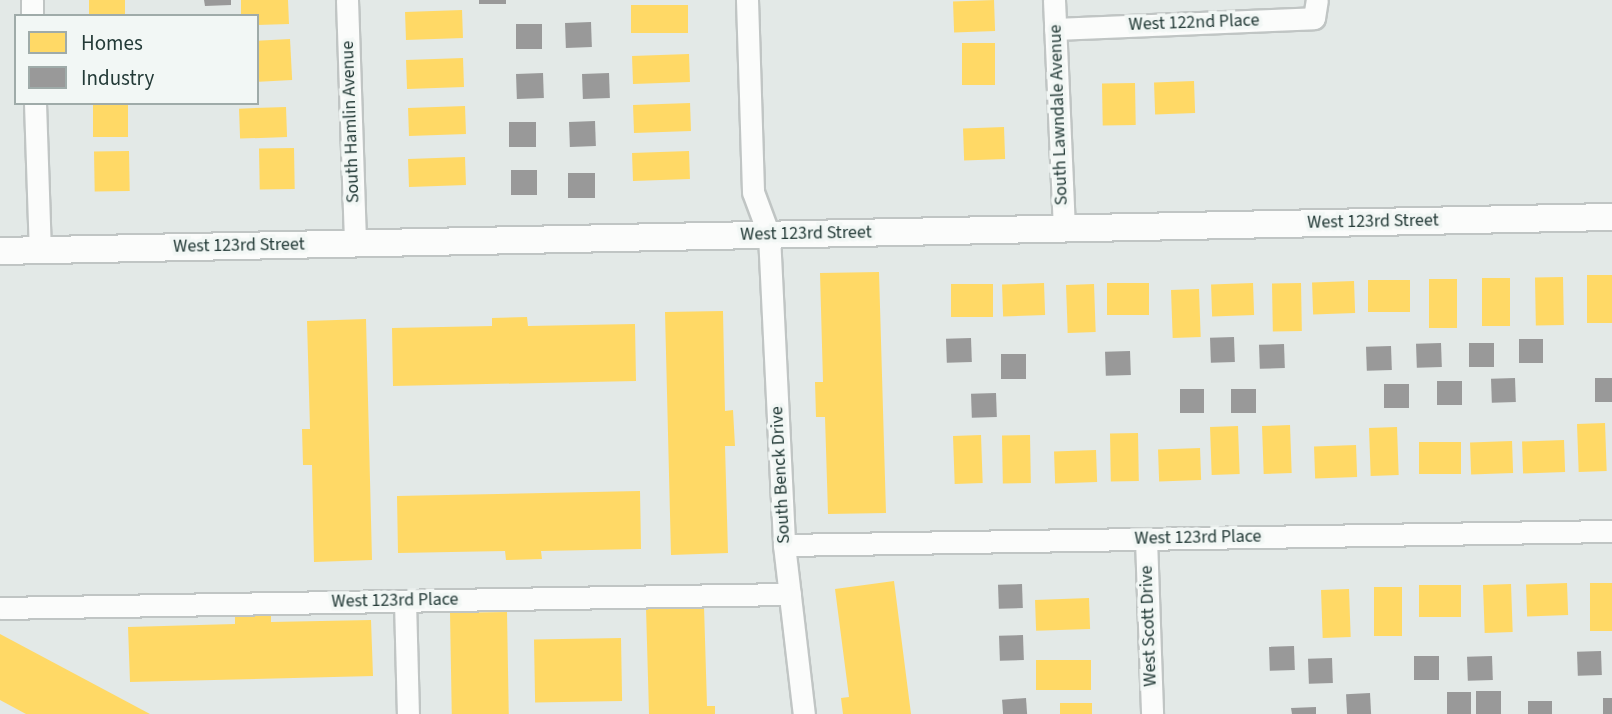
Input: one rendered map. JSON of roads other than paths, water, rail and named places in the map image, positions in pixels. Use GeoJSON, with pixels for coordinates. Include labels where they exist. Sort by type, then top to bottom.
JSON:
{"type":"FeatureCollection","features":[{"type":"Feature","properties":{"kind":"street","name":"South Hamlin Avenue"},"geometry":{"type":"LineString","coordinates":[[347,0],[355,244]]}},
{"type":"Feature","properties":{"kind":"street","name":"South Benck Drive"},"geometry":{"type":"LineString","coordinates":[[747,0],[753,192],[769,235],[784,545],[804,714]]}},
{"type":"Feature","properties":{"kind":"street","name":"South Lawndale Avenue"},"geometry":{"type":"LineString","coordinates":[[1054,0],[1064,229]]}},
{"type":"Feature","properties":{"kind":"street","name":"West 122nd Place"},"geometry":{"type":"LineString","coordinates":[[1055,29],[1314,18],[1317,0]]}},
{"type":"Feature","properties":{"kind":"street"},"geometry":{"type":"LineString","coordinates":[[35,105],[40,251]]}},
{"type":"Feature","properties":{"kind":"street","name":"West 123rd Street"},"geometry":{"type":"LineString","coordinates":[[0,251],[1612,217]]}},
{"type":"Feature","properties":{"kind":"street","name":"West 123rd Place"},"geometry":{"type":"LineString","coordinates":[[784,545],[1612,531]]}},
{"type":"Feature","properties":{"kind":"street","name":"West Scott Drive"},"geometry":{"type":"LineString","coordinates":[[1146,539],[1152,714]]}},
{"type":"Feature","properties":{"kind":"street","name":"West 123rd Place"},"geometry":{"type":"LineString","coordinates":[[0,608],[790,594]]}},
{"type":"Feature","properties":{"kind":"street"},"geometry":{"type":"LineString","coordinates":[[405,601],[408,714]]}}]}
